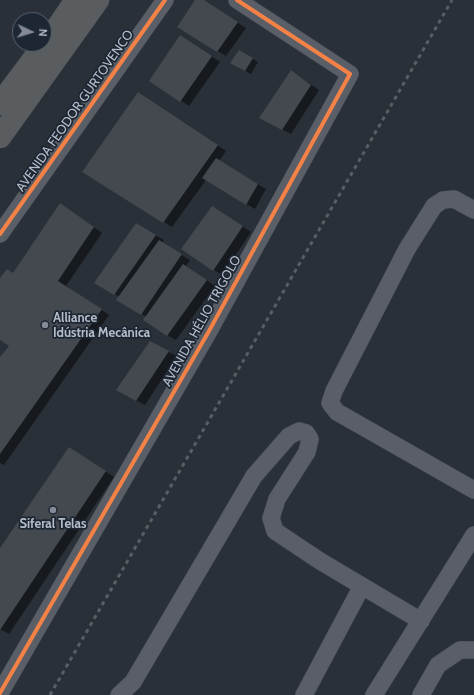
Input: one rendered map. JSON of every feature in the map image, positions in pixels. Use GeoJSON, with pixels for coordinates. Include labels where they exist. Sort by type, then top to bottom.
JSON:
{"type":"FeatureCollection","features":[{"type":"Feature","properties":{"kind":"highway"},"geometry":{"type":"LineString","coordinates":[[0,104],[76,0]]}},
{"type":"Feature","properties":{"kind":"highway"},"geometry":{"type":"LineString","coordinates":[[0,137],[98,0]]}},
{"type":"Feature","properties":{"kind":"street","name":"AVENIDA FEODOR GURTOVENCO"},"geometry":{"type":"LineString","coordinates":[[0,234],[165,0]]}},
{"type":"Feature","properties":{"kind":"street","name":"AVENIDA HÉLIO TRIGOLO"},"geometry":{"type":"LineString","coordinates":[[0,693],[209,331],[350,74],[237,0]]}},
{"type":"Feature","properties":{"kind":"street"},"geometry":{"type":"LineString","coordinates":[[474,210],[454,199],[442,200],[434,206],[407,249],[334,391],[330,403],[337,412],[474,490]]}},
{"type":"Feature","properties":{"kind":"street"},"geometry":{"type":"LineString","coordinates":[[119,695],[133,682],[254,476],[289,436],[299,431],[306,433],[310,439],[307,452],[277,499],[271,518],[275,532],[320,561],[421,621]]}},
{"type":"Feature","properties":{"kind":"street"},"geometry":{"type":"LineString","coordinates":[[374,695],[474,535]]}},
{"type":"Feature","properties":{"kind":"street"},"geometry":{"type":"LineString","coordinates":[[304,695],[362,586]]}},
{"type":"Feature","properties":{"kind":"street"},"geometry":{"type":"LineString","coordinates":[[421,695],[438,665],[460,650],[474,650]]}},
{"type":"Feature","properties":{"kind":"building"},"geometry":{"type":"Polygon","coordinates":[[[195,0],[204,0],[238,22],[217,52],[177,27],[195,0]]]}},
{"type":"Feature","properties":{"kind":"building"},"geometry":{"type":"Polygon","coordinates":[[[180,35],[212,56],[180,102],[149,81],[180,35]]]}},
{"type":"Feature","properties":{"kind":"building"},"geometry":{"type":"Polygon","coordinates":[[[239,50],[253,58],[245,71],[230,63],[239,50]]]}},
{"type":"Feature","properties":{"kind":"building"},"geometry":{"type":"Polygon","coordinates":[[[291,70],[311,85],[282,130],[259,118],[291,70]]]}},
{"type":"Feature","properties":{"kind":"building"},"geometry":{"type":"Polygon","coordinates":[[[138,92],[218,145],[163,223],[82,172],[138,92]]]}},
{"type":"Feature","properties":{"kind":"building"},"geometry":{"type":"Polygon","coordinates":[[[216,158],[258,184],[246,205],[202,178],[216,158]]]}},
{"type":"Feature","properties":{"kind":"building","name":"Alliance Idústria Mecânica"},"geometry":{"type":"Polygon","coordinates":[[[60,203],[94,227],[58,281],[102,309],[0,454],[0,357],[9,346],[0,340],[0,278],[7,269],[13,273],[60,203]]]}},
{"type":"Feature","properties":{"kind":"building"},"geometry":{"type":"Polygon","coordinates":[[[212,206],[243,226],[213,271],[181,249],[212,206]]]}},
{"type":"Feature","properties":{"kind":"building"},"geometry":{"type":"Polygon","coordinates":[[[136,223],[156,235],[114,295],[94,283],[136,223]]]}},
{"type":"Feature","properties":{"kind":"building"},"geometry":{"type":"Polygon","coordinates":[[[159,240],[182,254],[141,315],[116,300],[159,240]]]}},
{"type":"Feature","properties":{"kind":"building"},"geometry":{"type":"Polygon","coordinates":[[[183,264],[207,280],[167,336],[143,320],[183,264]]]}},
{"type":"Feature","properties":{"kind":"building"},"geometry":{"type":"Polygon","coordinates":[[[150,341],[169,351],[136,401],[116,390],[150,341]]]}},
{"type":"Feature","properties":{"kind":"building","name":"Siferal Telas"},"geometry":{"type":"Polygon","coordinates":[[[69,447],[106,471],[0,630],[0,548],[69,447]]]}},
{"type":"Feature","properties":{"kind":"railway"},"geometry":{"type":"LineString","coordinates":[[50,695],[452,0]]}},
{"type":"Feature","properties":{"kind":"cycle path"},"geometry":{"type":"LineString","coordinates":[[0,234],[165,0]]}},
{"type":"Feature","properties":{"kind":"cycle path"},"geometry":{"type":"LineString","coordinates":[[0,693],[209,331],[350,74],[237,0]]}},
{"type":"Feature","properties":{"kind":"place","name":"Alliance Idústria Mecânica"},"geometry":{"type":"Point","coordinates":[45,325]}},
{"type":"Feature","properties":{"kind":"place","name":"Siferal Telas"},"geometry":{"type":"Point","coordinates":[53,510]}}]}
